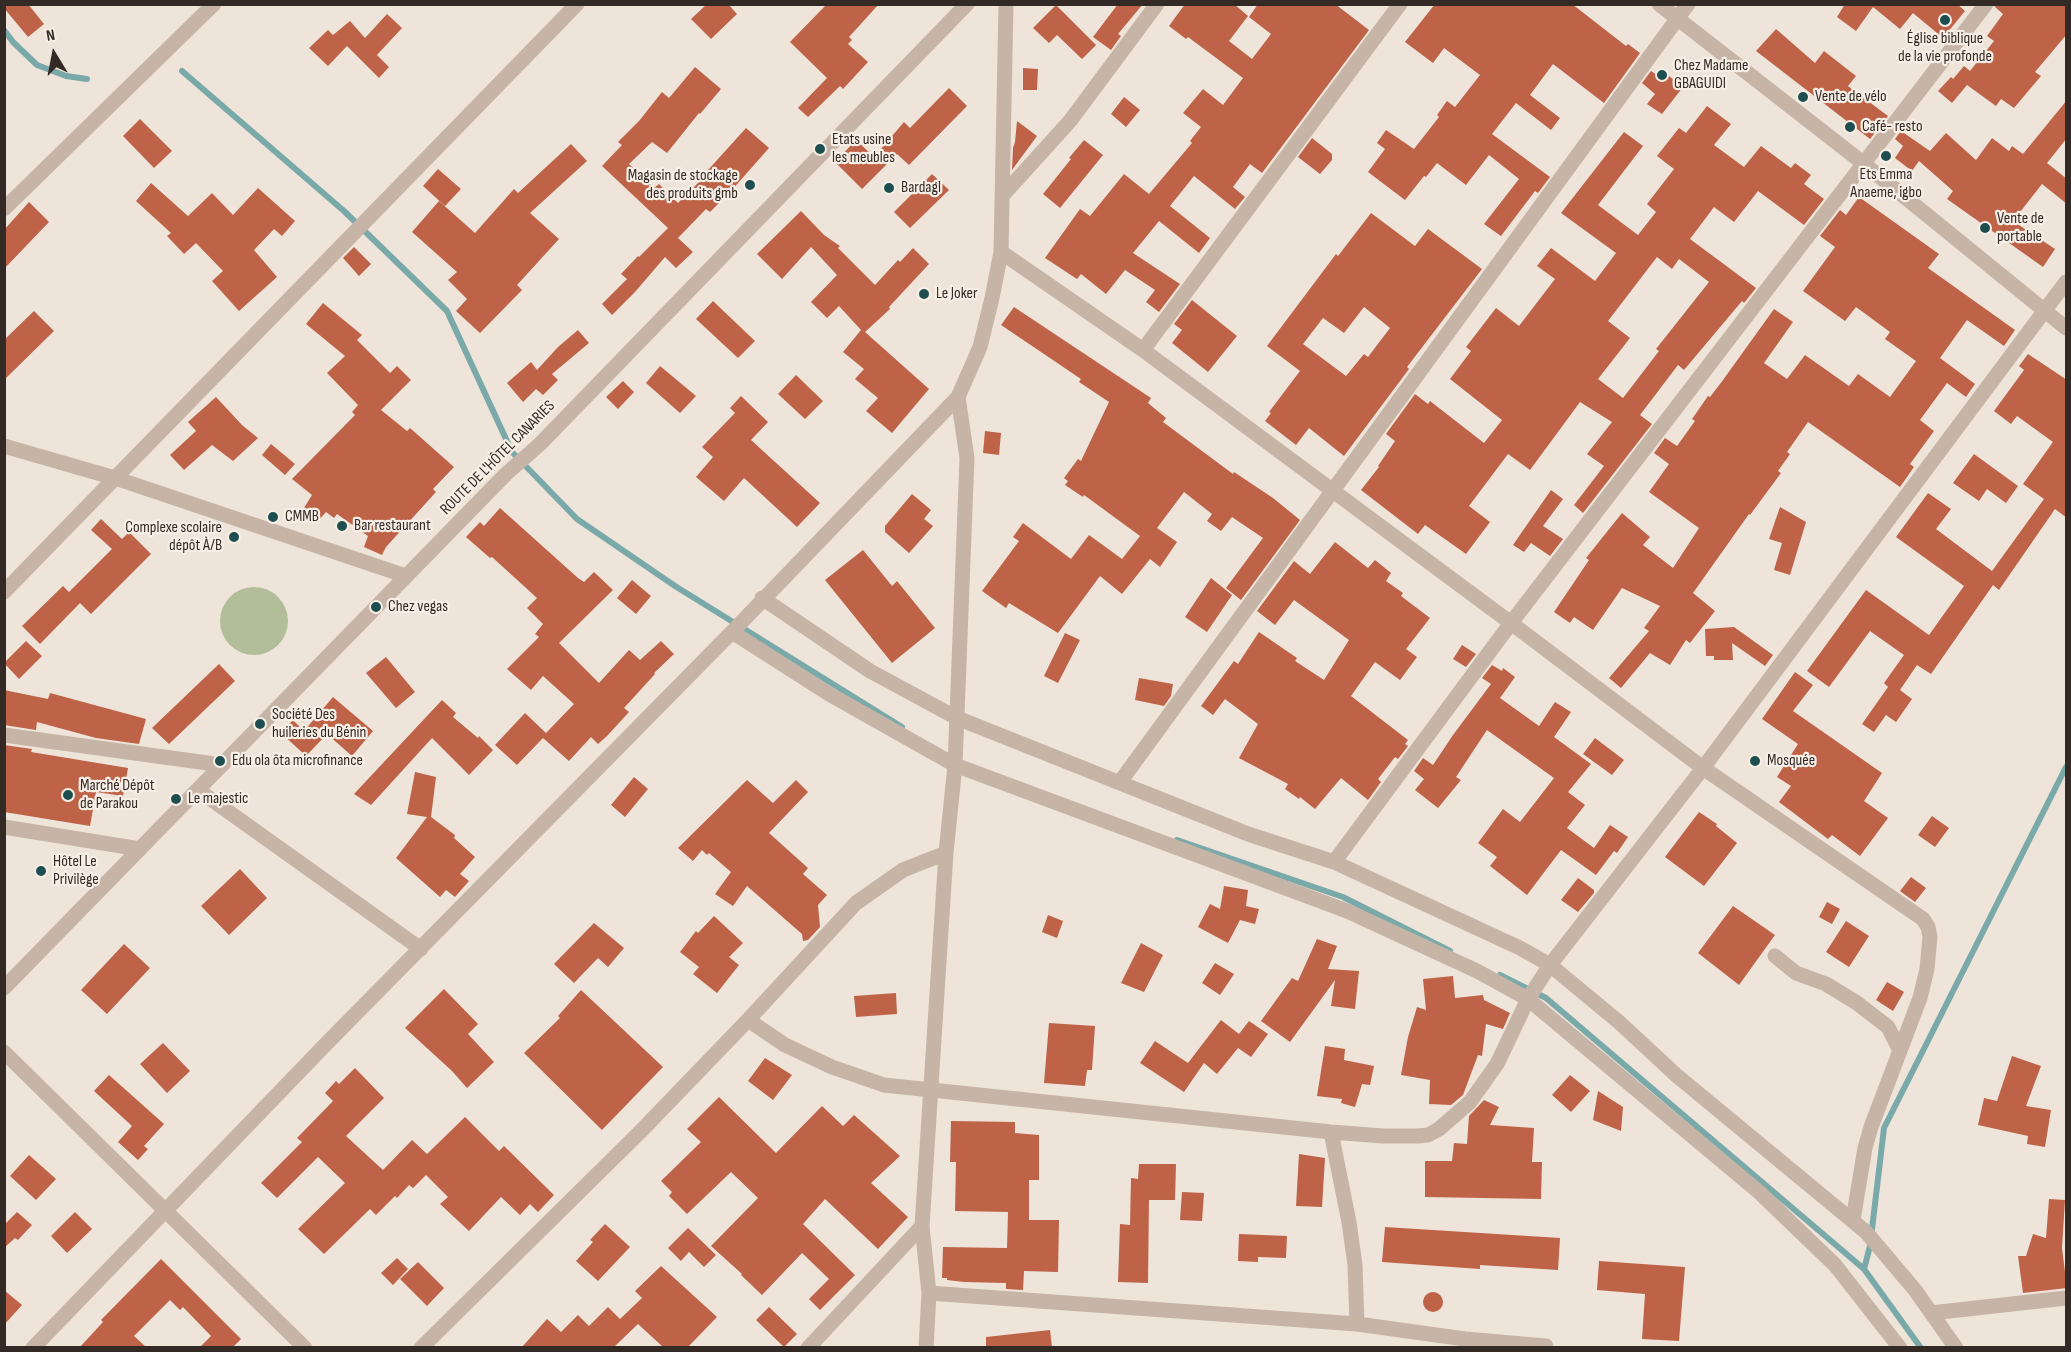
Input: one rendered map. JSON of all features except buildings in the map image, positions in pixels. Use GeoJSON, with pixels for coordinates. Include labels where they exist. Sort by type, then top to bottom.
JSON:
{"type":"FeatureCollection","features":[{"type":"Feature","properties":{"kind":"street"},"geometry":{"type":"LineString","coordinates":[[4,209],[214,4]]}},
{"type":"Feature","properties":{"kind":"street"},"geometry":{"type":"LineString","coordinates":[[4,592],[577,4]]}},
{"type":"Feature","properties":{"kind":"street","name":"ROUTE DE L'HÔTEL CANARIES"},"geometry":{"type":"LineString","coordinates":[[4,988],[506,474],[540,444],[967,4]]}},
{"type":"Feature","properties":{"kind":"street"},"geometry":{"type":"LineString","coordinates":[[33,1347],[732,632],[762,598],[958,397],[980,347],[1001,252],[1006,4]]}},
{"type":"Feature","properties":{"kind":"street"},"geometry":{"type":"LineString","coordinates":[[1003,195],[1070,121],[1157,4]]}},
{"type":"Feature","properties":{"kind":"street"},"geometry":{"type":"LineString","coordinates":[[1143,350],[1400,4]]}},
{"type":"Feature","properties":{"kind":"street"},"geometry":{"type":"LineString","coordinates":[[1659,4],[1863,163],[2067,328]]}},
{"type":"Feature","properties":{"kind":"street"},"geometry":{"type":"LineString","coordinates":[[1120,782],[1688,4]]}},
{"type":"Feature","properties":{"kind":"street"},"geometry":{"type":"LineString","coordinates":[[1335,862],[1511,623],[1986,4]]}},
{"type":"Feature","properties":{"kind":"street"},"geometry":{"type":"LineString","coordinates":[[1001,252],[1143,350],[1703,768],[1923,919],[1930,937],[1927,969],[1920,998],[1871,1127],[1853,1220]]}},
{"type":"Feature","properties":{"kind":"street"},"geometry":{"type":"LineString","coordinates":[[748,1020],[785,1045],[832,1067],[884,1085],[1331,1132],[1418,1136],[1428,1135],[1439,1129],[1470,1102],[1497,1065],[1528,999],[1550,965],[1703,768],[2067,282]]}},
{"type":"Feature","properties":{"kind":"street"},"geometry":{"type":"LineString","coordinates":[[926,1347],[929,1293],[922,1226],[946,854],[955,765],[967,458],[958,397]]}},
{"type":"Feature","properties":{"kind":"street"},"geometry":{"type":"LineString","coordinates":[[4,446],[115,478],[406,576]]}},
{"type":"Feature","properties":{"kind":"street"},"geometry":{"type":"LineString","coordinates":[[762,598],[870,670],[957,718],[1248,834],[1335,862],[1520,948],[1550,965],[1620,1023],[1684,1082],[1866,1232],[1882,1249],[1956,1347]]}},
{"type":"Feature","properties":{"kind":"street"},"geometry":{"type":"LineString","coordinates":[[732,632],[829,694],[955,765],[1347,911],[1477,971],[1528,999],[1759,1192],[1835,1264],[1900,1347]]}},
{"type":"Feature","properties":{"kind":"street"},"geometry":{"type":"LineString","coordinates":[[4,735],[222,765]]}},
{"type":"Feature","properties":{"kind":"street"},"geometry":{"type":"LineString","coordinates":[[198,790],[421,949]]}},
{"type":"Feature","properties":{"kind":"street"},"geometry":{"type":"LineString","coordinates":[[4,827],[140,849]]}},
{"type":"Feature","properties":{"kind":"street"},"geometry":{"type":"LineString","coordinates":[[422,1347],[641,1131],[856,903],[903,870],[946,854]]}},
{"type":"Feature","properties":{"kind":"street"},"geometry":{"type":"LineString","coordinates":[[1775,956],[1796,973],[1826,984],[1857,1003],[1888,1027],[1900,1051]]}},
{"type":"Feature","properties":{"kind":"street"},"geometry":{"type":"LineString","coordinates":[[4,1052],[305,1347]]}},
{"type":"Feature","properties":{"kind":"street"},"geometry":{"type":"LineString","coordinates":[[1331,1132],[1355,1265],[1357,1324]]}},
{"type":"Feature","properties":{"kind":"street"},"geometry":{"type":"LineString","coordinates":[[808,1347],[922,1226]]}},
{"type":"Feature","properties":{"kind":"street"},"geometry":{"type":"LineString","coordinates":[[929,1293],[1357,1324],[1465,1339],[1546,1346]]}},
{"type":"Feature","properties":{"kind":"street"},"geometry":{"type":"LineString","coordinates":[[1931,1312],[2067,1298]]}},
{"type":"Feature","properties":{"kind":"green space"},"geometry":{"type":"Polygon","coordinates":[[[254,587],[267,590],[278,597],[285,608],[288,621],[285,634],[278,645],[267,652],[254,655],[241,652],[230,645],[223,634],[220,621],[223,608],[230,597],[241,590],[254,587]]]}},
{"type":"Feature","properties":{"kind":"waterway"},"geometry":{"type":"LineString","coordinates":[[4,30],[37,65],[66,76],[87,79]]}},
{"type":"Feature","properties":{"kind":"waterway"},"geometry":{"type":"LineString","coordinates":[[182,71],[344,211],[447,311],[512,452],[577,519],[675,586],[902,727]]}},
{"type":"Feature","properties":{"kind":"waterway"},"geometry":{"type":"LineString","coordinates":[[1864,1269],[1870,1246],[1884,1128],[2066,767]]}},
{"type":"Feature","properties":{"kind":"waterway"},"geometry":{"type":"LineString","coordinates":[[1177,840],[1343,897],[1450,951]]}},
{"type":"Feature","properties":{"kind":"waterway"},"geometry":{"type":"LineString","coordinates":[[1500,975],[1546,998],[1864,1269],[1921,1348]]}},
{"type":"Feature","properties":{"kind":"place","name":"Église biblique de la vie profonde"},"geometry":{"type":"Point","coordinates":[1945,20]}},
{"type":"Feature","properties":{"kind":"place","name":"Chez Madame GBAGUIDI"},"geometry":{"type":"Point","coordinates":[1662,75]}},
{"type":"Feature","properties":{"kind":"place","name":"Vente de vélo"},"geometry":{"type":"Point","coordinates":[1803,97]}},
{"type":"Feature","properties":{"kind":"place","name":"Café- resto"},"geometry":{"type":"Point","coordinates":[1850,127]}},
{"type":"Feature","properties":{"kind":"place","name":"Etats usine les meubles"},"geometry":{"type":"Point","coordinates":[820,149]}},
{"type":"Feature","properties":{"kind":"place","name":"Ets Emma Anaeme, igbo"},"geometry":{"type":"Point","coordinates":[1886,156]}},
{"type":"Feature","properties":{"kind":"place","name":"Magasin de stockage des produits gmb"},"geometry":{"type":"Point","coordinates":[750,185]}},
{"type":"Feature","properties":{"kind":"place","name":"Bardagl"},"geometry":{"type":"Point","coordinates":[889,188]}},
{"type":"Feature","properties":{"kind":"place","name":"Vente de portable"},"geometry":{"type":"Point","coordinates":[1985,228]}},
{"type":"Feature","properties":{"kind":"place","name":"Le Joker"},"geometry":{"type":"Point","coordinates":[924,294]}},
{"type":"Feature","properties":{"kind":"place","name":"CMMB"},"geometry":{"type":"Point","coordinates":[273,517]}},
{"type":"Feature","properties":{"kind":"place","name":"Bar restaurant"},"geometry":{"type":"Point","coordinates":[342,526]}},
{"type":"Feature","properties":{"kind":"place","name":"Complexe scolaire dépôt À/B"},"geometry":{"type":"Point","coordinates":[234,537]}},
{"type":"Feature","properties":{"kind":"place","name":"Chez vegas"},"geometry":{"type":"Point","coordinates":[376,607]}},
{"type":"Feature","properties":{"kind":"place","name":"Société Des huileries du Bénin"},"geometry":{"type":"Point","coordinates":[260,724]}},
{"type":"Feature","properties":{"kind":"place","name":"Edu ola ôta microfinance"},"geometry":{"type":"Point","coordinates":[220,761]}},
{"type":"Feature","properties":{"kind":"place","name":"Mosquée"},"geometry":{"type":"Point","coordinates":[1755,761]}},
{"type":"Feature","properties":{"kind":"place","name":"Marché Dépôt de Parakou"},"geometry":{"type":"Point","coordinates":[68,795]}},
{"type":"Feature","properties":{"kind":"place","name":"Le majestic"},"geometry":{"type":"Point","coordinates":[176,799]}},
{"type":"Feature","properties":{"kind":"place","name":"Hôtel Le Privilège"},"geometry":{"type":"Point","coordinates":[41,871]}}]}
